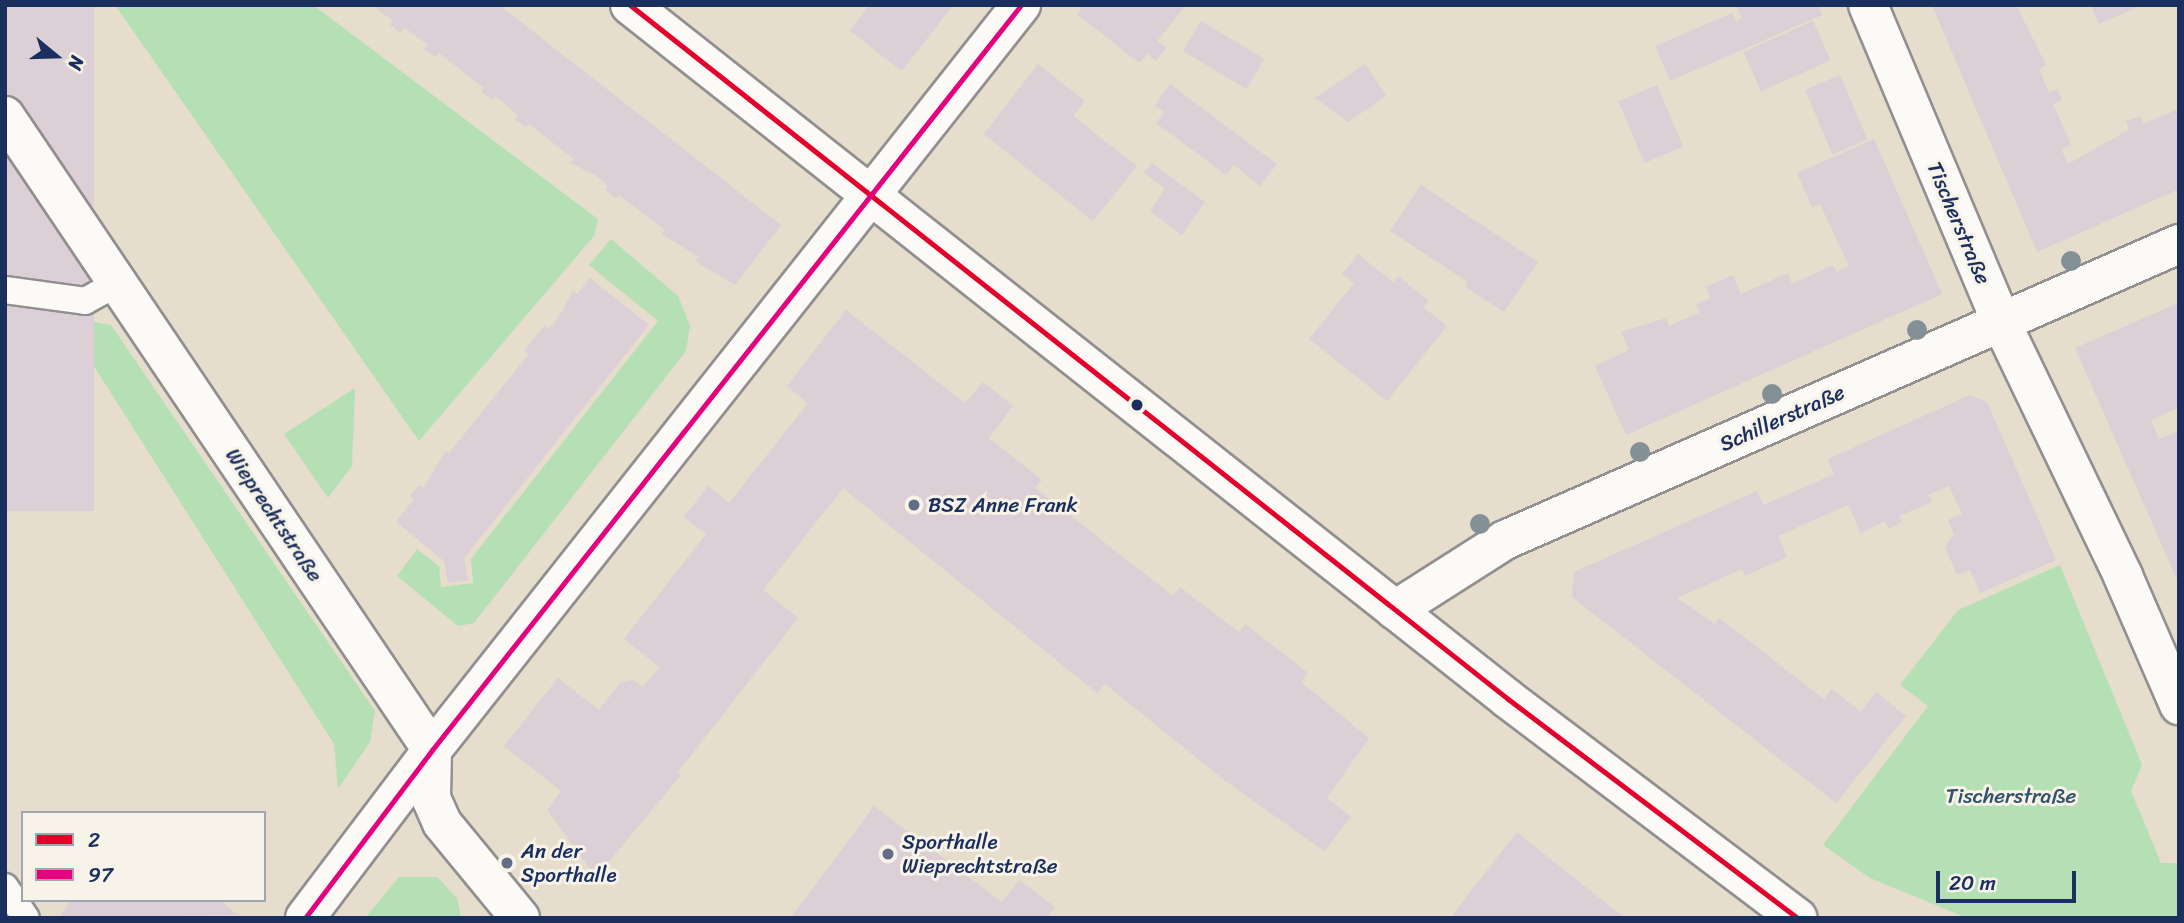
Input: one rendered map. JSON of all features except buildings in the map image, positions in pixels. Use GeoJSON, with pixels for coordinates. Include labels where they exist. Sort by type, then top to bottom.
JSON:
{"type":"FeatureCollection","features":[{"type":"Feature","properties":{"kind":"street"},"geometry":{"type":"LineString","coordinates":[[630,5],[1395,610],[1798,918]]}},
{"type":"Feature","properties":{"kind":"street"},"geometry":{"type":"LineString","coordinates":[[305,918],[432,750],[1021,5]]}},
{"type":"Feature","properties":{"kind":"street","name":"Tischerstraße"},"geometry":{"type":"LineString","coordinates":[[1868,5],[2001,322],[2179,705]]}},
{"type":"Feature","properties":{"kind":"street","name":"Wieprechtstraße"},"geometry":{"type":"LineString","coordinates":[[5,116],[432,750]]}},
{"type":"Feature","properties":{"kind":"street","name":"Schillerstraße"},"geometry":{"type":"LineString","coordinates":[[1395,610],[1504,540],[2179,244]]}},
{"type":"Feature","properties":{"kind":"street"},"geometry":{"type":"LineString","coordinates":[[432,750],[431,798],[442,823],[520,918]]}},
{"type":"Feature","properties":{"kind":"lane"},"geometry":{"type":"LineString","coordinates":[[5,290],[85,301],[118,283]]}},
{"type":"Feature","properties":{"kind":"lane"},"geometry":{"type":"LineString","coordinates":[[5,887],[26,918]]}},
{"type":"Feature","properties":{"kind":"green space"},"geometry":{"type":"Polygon","coordinates":[[[115,5],[313,5],[598,219],[594,236],[419,441],[115,5]]]}},
{"type":"Feature","properties":{"kind":"green space"},"geometry":{"type":"Polygon","coordinates":[[[5,227],[73,250],[77,261],[72,277],[63,284],[40,282],[5,227]]]}},
{"type":"Feature","properties":{"kind":"green space"},"geometry":{"type":"Polygon","coordinates":[[[611,239],[678,296],[690,326],[686,351],[474,623],[458,626],[397,576],[417,549],[439,566],[441,587],[473,583],[471,559],[658,321],[589,265],[611,239]]]}},
{"type":"Feature","properties":{"kind":"green space"},"geometry":{"type":"Polygon","coordinates":[[[62,316],[111,325],[375,711],[370,742],[338,789],[334,744],[62,316]]]}},
{"type":"Feature","properties":{"kind":"green space"},"geometry":{"type":"Polygon","coordinates":[[[355,388],[352,466],[328,498],[284,434],[355,388]]]}},
{"type":"Feature","properties":{"kind":"green space","name":"Tischerstraße"},"geometry":{"type":"Polygon","coordinates":[[[2060,565],[2142,765],[2131,791],[2161,863],[2179,863],[2179,918],[1967,918],[1870,878],[1823,845],[1928,706],[1900,685],[1958,610],[2060,565]]]}},
{"type":"Feature","properties":{"kind":"green space"},"geometry":{"type":"Polygon","coordinates":[[[399,877],[437,877],[457,898],[461,918],[365,918],[399,877]]]}},
{"type":"Feature","properties":{"kind":"transit line","name":"2"},"geometry":{"type":"LineString","coordinates":[[630,5],[1508,699],[1798,918]]}},
{"type":"Feature","properties":{"kind":"transit line","name":"97"},"geometry":{"type":"LineString","coordinates":[[305,918],[432,750],[1021,5]]}},
{"type":"Feature","properties":{"kind":"place","name":"BSZ Anne Frank"},"geometry":{"type":"Point","coordinates":[914,505]}},
{"type":"Feature","properties":{"kind":"place","name":"Sporthalle Wieprechtstraße"},"geometry":{"type":"Point","coordinates":[888,854]}},
{"type":"Feature","properties":{"kind":"place","name":"An der Sporthalle"},"geometry":{"type":"Point","coordinates":[507,863]}}]}
